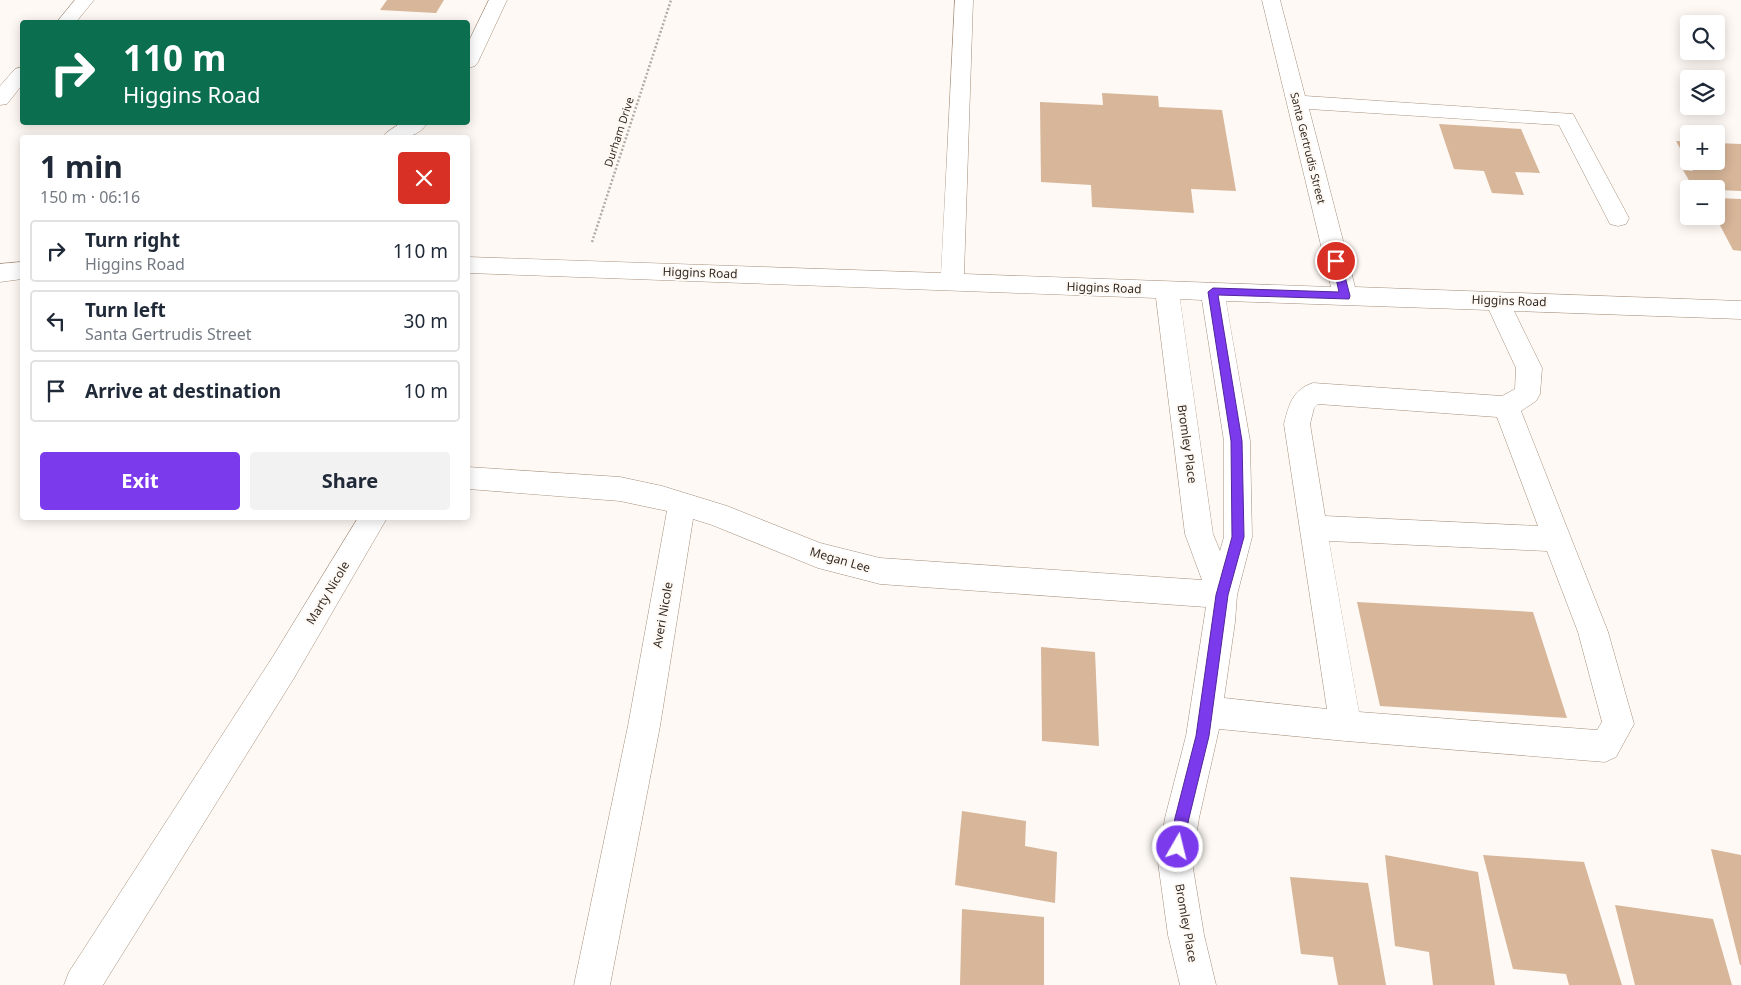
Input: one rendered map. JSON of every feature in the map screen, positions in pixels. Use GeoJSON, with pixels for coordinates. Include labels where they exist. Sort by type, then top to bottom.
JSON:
{"type":"FeatureCollection","features":[{"type":"Feature","properties":{"kind":"street"},"geometry":{"type":"LineString","coordinates":[[68,20],[85,0]]}},
{"type":"Feature","properties":{"kind":"street"},"geometry":{"type":"LineString","coordinates":[[470,58],[498,0]]}},
{"type":"Feature","properties":{"kind":"street"},"geometry":{"type":"LineString","coordinates":[[952,282],[964,0]]}},
{"type":"Feature","properties":{"kind":"street","name":"Santa Gertrudis Street"},"geometry":{"type":"LineString","coordinates":[[1271,0],[1345,296]]}},
{"type":"Feature","properties":{"kind":"street"},"geometry":{"type":"LineString","coordinates":[[0,99],[20,75]]}},
{"type":"Feature","properties":{"kind":"street"},"geometry":{"type":"LineString","coordinates":[[1296,102],[1566,119],[1618,218]]}},
{"type":"Feature","properties":{"kind":"street"},"geometry":{"type":"LineString","coordinates":[[398,135],[413,125]]}},
{"type":"Feature","properties":{"kind":"street","name":"Higgins Road"},"geometry":{"type":"LineString","coordinates":[[470,265],[1741,310]]}},
{"type":"Feature","properties":{"kind":"street"},"geometry":{"type":"LineString","coordinates":[[0,273],[20,271]]}},
{"type":"Feature","properties":{"kind":"street","name":"Bromley Place"},"geometry":{"type":"LineString","coordinates":[[1167,290],[1199,534],[1222,595]]}},
{"type":"Feature","properties":{"kind":"street","name":"Bromley Place"},"geometry":{"type":"LineString","coordinates":[[1198,985],[1186,935],[1175,862],[1182,818],[1202,736],[1222,595],[1238,537],[1237,441],[1213,292]]}},
{"type":"Feature","properties":{"kind":"street"},"geometry":{"type":"LineString","coordinates":[[1346,726],[1297,424],[1302,403],[1313,393],[1506,407],[1527,394],[1529,368],[1497,301]]}},
{"type":"Feature","properties":{"kind":"street"},"geometry":{"type":"LineString","coordinates":[[1206,712],[1346,726],[1605,746],[1618,724],[1593,632],[1506,407]]}},
{"type":"Feature","properties":{"kind":"street","name":"Megan Lee"},"geometry":{"type":"LineString","coordinates":[[470,478],[620,489],[717,514],[818,555],[880,571],[1222,595]]}},
{"type":"Feature","properties":{"kind":"street","name":"Averi Nicole"},"geometry":{"type":"LineString","coordinates":[[592,985],[644,726],[682,504]]}},
{"type":"Feature","properties":{"kind":"street","name":"Marty Nicole"},"geometry":{"type":"LineString","coordinates":[[82,985],[283,668],[372,520]]}},
{"type":"Feature","properties":{"kind":"street"},"geometry":{"type":"LineString","coordinates":[[1313,528],[1558,539]]}},
{"type":"Feature","properties":{"kind":"path","name":"Durham Drive"},"geometry":{"type":"LineString","coordinates":[[583,269],[671,0]]}},
{"type":"Feature","properties":{"kind":"building"},"geometry":{"type":"Polygon","coordinates":[[[387,0],[444,0],[436,13],[380,10],[387,0]]]}},
{"type":"Feature","properties":{"kind":"building"},"geometry":{"type":"Polygon","coordinates":[[[1102,93],[1158,96],[1159,107],[1222,110],[1236,191],[1191,189],[1194,213],[1092,207],[1091,185],[1041,182],[1040,102],[1103,105],[1102,93]]]}},
{"type":"Feature","properties":{"kind":"building"},"geometry":{"type":"Polygon","coordinates":[[[1439,124],[1521,129],[1540,173],[1515,172],[1524,195],[1492,193],[1484,171],[1454,169],[1439,124]]]}},
{"type":"Feature","properties":{"kind":"building"},"geometry":{"type":"Polygon","coordinates":[[[1725,143],[1741,144],[1741,191],[1725,190],[1725,180],[1689,180],[1683,170],[1725,170],[1725,143]]]}},
{"type":"Feature","properties":{"kind":"building"},"geometry":{"type":"Polygon","coordinates":[[[1725,198],[1741,199],[1741,251],[1733,250],[1720,225],[1725,225],[1725,198]]]}},
{"type":"Feature","properties":{"kind":"building"},"geometry":{"type":"Polygon","coordinates":[[[1357,602],[1533,612],[1567,718],[1380,706],[1357,602]]]}},
{"type":"Feature","properties":{"kind":"building"},"geometry":{"type":"Polygon","coordinates":[[[1041,647],[1095,652],[1099,746],[1042,741],[1041,647]]]}},
{"type":"Feature","properties":{"kind":"building"},"geometry":{"type":"Polygon","coordinates":[[[962,811],[1026,821],[1025,846],[1057,852],[1055,903],[955,885],[962,811]]]}},
{"type":"Feature","properties":{"kind":"building"},"geometry":{"type":"Polygon","coordinates":[[[1711,849],[1741,855],[1741,965],[1740,965],[1711,849]]]}},
{"type":"Feature","properties":{"kind":"building"},"geometry":{"type":"Polygon","coordinates":[[[1385,855],[1478,872],[1495,985],[1433,985],[1429,952],[1395,946],[1385,855]]]}},
{"type":"Feature","properties":{"kind":"building"},"geometry":{"type":"Polygon","coordinates":[[[1483,855],[1584,862],[1622,985],[1569,985],[1566,974],[1513,969],[1483,855]]]}},
{"type":"Feature","properties":{"kind":"building"},"geometry":{"type":"Polygon","coordinates":[[[1290,877],[1368,883],[1386,985],[1338,985],[1333,957],[1301,954],[1290,877]]]}},
{"type":"Feature","properties":{"kind":"building"},"geometry":{"type":"Polygon","coordinates":[[[1615,905],[1713,919],[1732,985],[1635,985],[1615,905]]]}},
{"type":"Feature","properties":{"kind":"building"},"geometry":{"type":"Polygon","coordinates":[[[962,909],[1044,917],[1044,985],[960,985],[962,909]]]}},
{"type":"Feature","properties":{"kind":"route"},"geometry":{"type":"LineString","coordinates":[[1178,847],[1182,818],[1202,736],[1220,622],[1222,595],[1238,537],[1237,441],[1213,292],[1345,296],[1336,261]]}}]}
